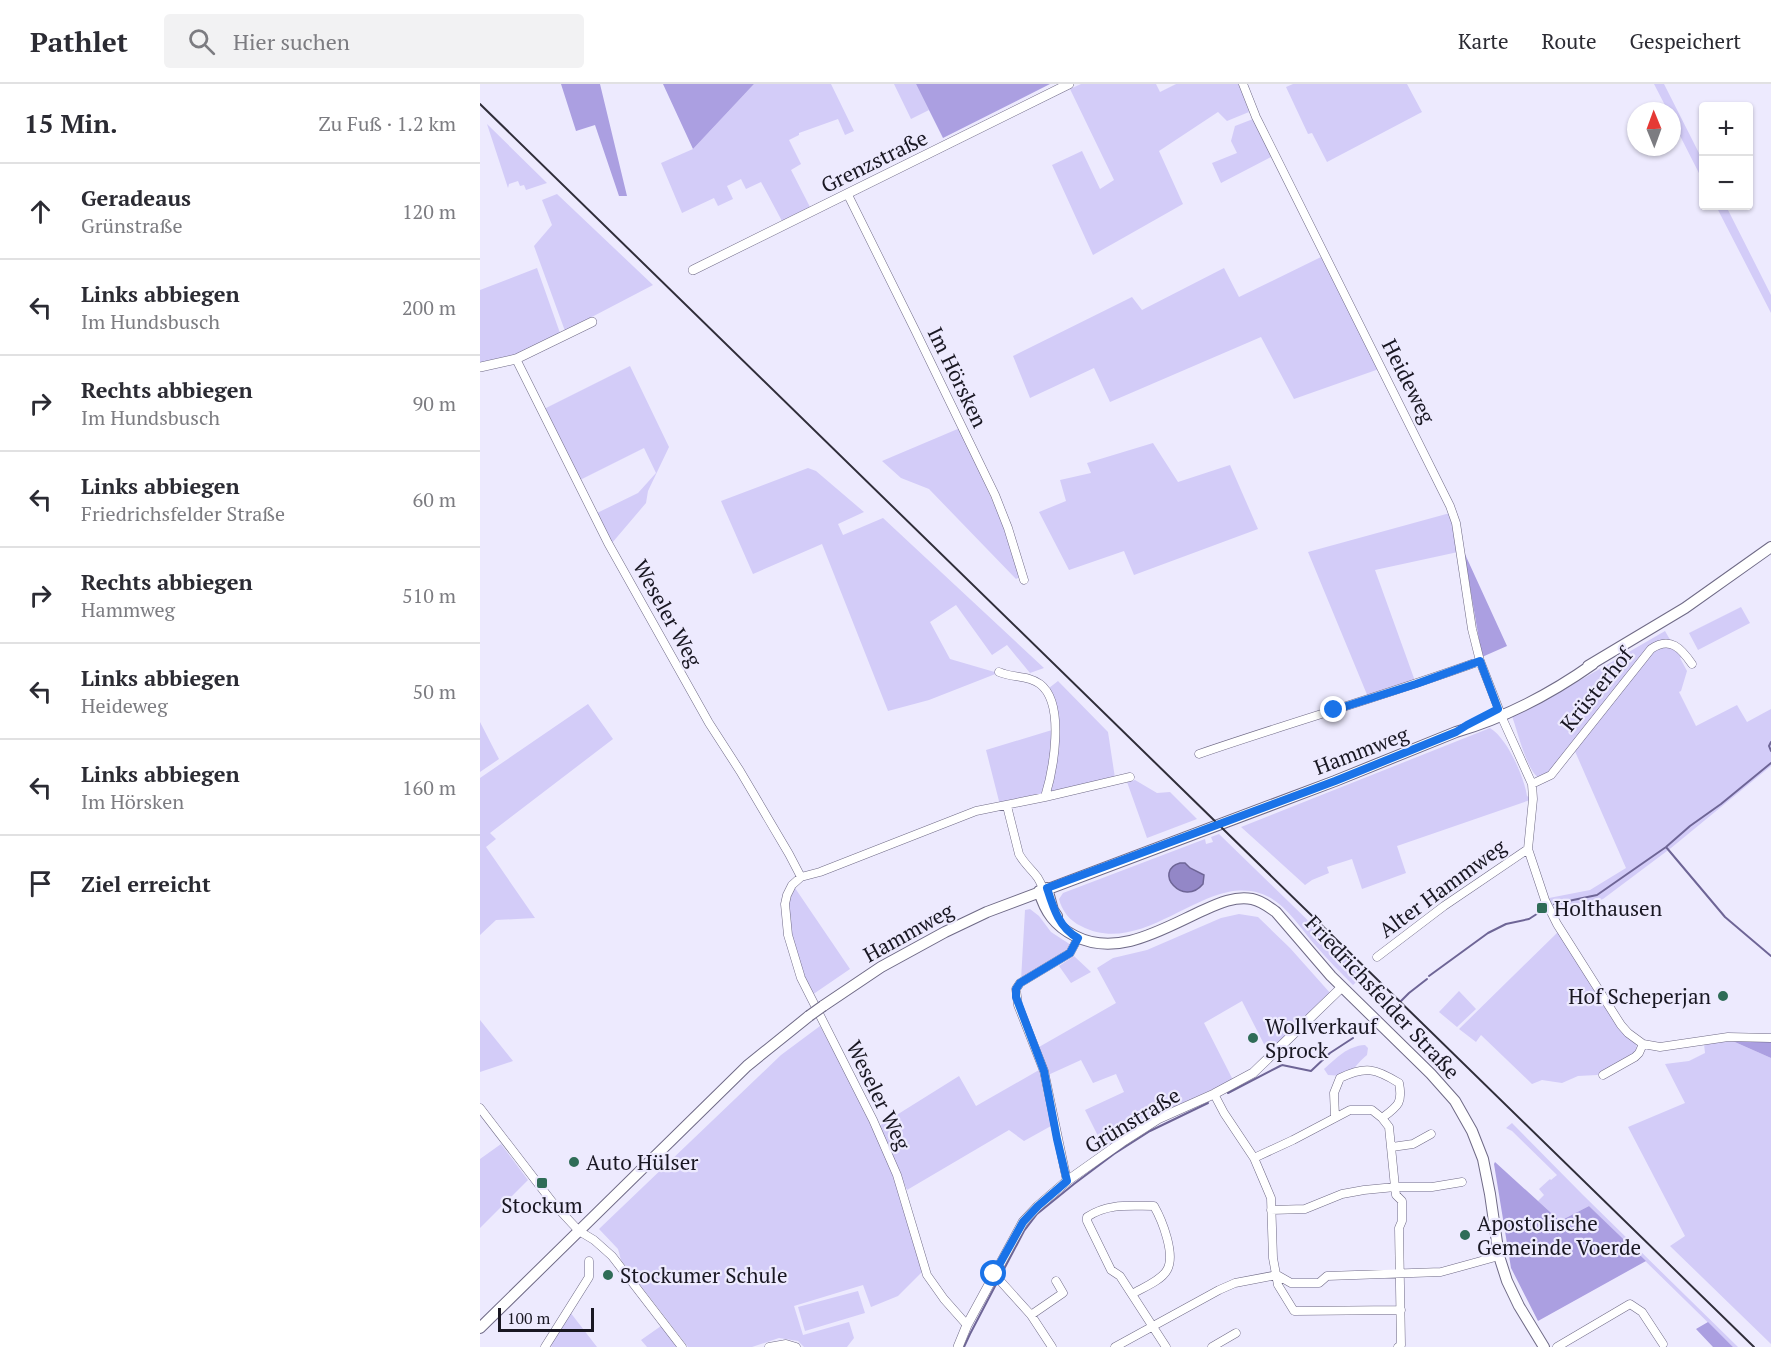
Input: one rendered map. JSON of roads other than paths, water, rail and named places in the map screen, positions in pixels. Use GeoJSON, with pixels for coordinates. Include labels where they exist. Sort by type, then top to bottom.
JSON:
{"type":"FeatureCollection","features":[{"type":"Feature","properties":{"kind":"main road","name":"Hammweg"},"geometry":{"type":"LineString","coordinates":[[480,1328],[747,1066],[809,1016],[881,967],[987,912],[1345,777],[1456,732],[1477,726],[1593,664],[1685,608],[1771,547]]}},
{"type":"Feature","properties":{"kind":"main road"},"geometry":{"type":"LineString","coordinates":[[1043,890],[1053,910],[1075,936]]}},
{"type":"Feature","properties":{"kind":"main road","name":"Friedrichsfelder Straße"},"geometry":{"type":"LineString","coordinates":[[1075,936],[1094,943],[1114,944],[1138,940],[1222,903],[1239,899],[1255,900],[1276,912],[1342,987],[1431,1074],[1455,1101],[1472,1131],[1483,1159],[1499,1256],[1511,1289],[1544,1347]]}},
{"type":"Feature","properties":{"kind":"street","name":"Grenzstraße"},"geometry":{"type":"LineString","coordinates":[[693,270],[1069,84]]}},
{"type":"Feature","properties":{"kind":"street","name":"Heideweg"},"geometry":{"type":"LineString","coordinates":[[1243,84],[1267,139],[1450,506],[1456,523],[1472,628],[1480,661],[1532,784]]}},
{"type":"Feature","properties":{"kind":"street","name":"Im Hörsken"},"geometry":{"type":"LineString","coordinates":[[848,195],[995,495],[1024,580]]}},
{"type":"Feature","properties":{"kind":"street"},"geometry":{"type":"LineString","coordinates":[[480,367],[516,359],[592,322]]}},
{"type":"Feature","properties":{"kind":"street","name":"Weseler Weg"},"geometry":{"type":"LineString","coordinates":[[516,359],[608,543],[709,723],[740,771],[801,878],[792,885],[785,904],[788,935],[801,978],[873,1120],[897,1175],[927,1275],[967,1325]]}},
{"type":"Feature","properties":{"kind":"street","name":"Krüsterhof"},"geometry":{"type":"LineString","coordinates":[[1532,784],[1551,775],[1652,649],[1663,643],[1674,646],[1684,653],[1692,664]]}},
{"type":"Feature","properties":{"kind":"street"},"geometry":{"type":"LineString","coordinates":[[1199,754],[1397,691],[1480,661]]}},
{"type":"Feature","properties":{"kind":"street"},"geometry":{"type":"LineString","coordinates":[[999,672],[1035,680],[1047,691],[1050,698],[1054,713],[1055,741],[1052,770],[1045,798]]}},
{"type":"Feature","properties":{"kind":"street"},"geometry":{"type":"LineString","coordinates":[[801,878],[976,811],[1045,798],[1130,777]]}},
{"type":"Feature","properties":{"kind":"street"},"geometry":{"type":"LineString","coordinates":[[1532,784],[1533,799],[1528,849],[1545,900],[1557,924],[1628,1033],[1643,1044],[1660,1047],[1728,1036],[1771,1038]]}},
{"type":"Feature","properties":{"kind":"street"},"geometry":{"type":"LineString","coordinates":[[1007,806],[1019,854],[1037,875],[1043,890]]}},
{"type":"Feature","properties":{"kind":"street","name":"Alter Hammweg"},"geometry":{"type":"LineString","coordinates":[[1377,957],[1444,906],[1528,849]]}},
{"type":"Feature","properties":{"kind":"street"},"geometry":{"type":"LineString","coordinates":[[1067,1181],[1044,1071],[1018,1005],[1016,989],[1020,983],[1070,953],[1075,936]]}},
{"type":"Feature","properties":{"kind":"street","name":"Grünstraße"},"geometry":{"type":"LineString","coordinates":[[958,1347],[967,1325],[1023,1222],[1038,1206],[1067,1181],[1158,1119],[1214,1094],[1253,1073],[1342,987]]}},
{"type":"Feature","properties":{"kind":"street"},"geometry":{"type":"LineString","coordinates":[[1603,1075],[1635,1057],[1643,1044]]}},
{"type":"Feature","properties":{"kind":"street"},"geometry":{"type":"LineString","coordinates":[[1335,1117],[1334,1093],[1340,1078],[1357,1070],[1382,1072],[1399,1083],[1401,1096],[1398,1106],[1382,1118]]}},
{"type":"Feature","properties":{"kind":"street"},"geometry":{"type":"LineString","coordinates":[[1214,1094],[1254,1158],[1271,1198],[1273,1258],[1278,1285],[1294,1311],[1401,1310]]}},
{"type":"Feature","properties":{"kind":"street"},"geometry":{"type":"LineString","coordinates":[[480,1108],[553,1203],[584,1226],[594,1240],[612,1256],[682,1347]]}},
{"type":"Feature","properties":{"kind":"street"},"geometry":{"type":"LineString","coordinates":[[1254,1158],[1350,1110],[1372,1110],[1389,1127],[1396,1195],[1402,1201],[1402,1221],[1399,1228],[1401,1345],[1398,1347]]}},
{"type":"Feature","properties":{"kind":"street"},"geometry":{"type":"LineString","coordinates":[[1392,1147],[1413,1144],[1431,1134]]}},
{"type":"Feature","properties":{"kind":"street"},"geometry":{"type":"LineString","coordinates":[[1271,1210],[1305,1209],[1342,1194],[1395,1187],[1432,1187],[1462,1182]]}},
{"type":"Feature","properties":{"kind":"street"},"geometry":{"type":"LineString","coordinates":[[1132,1294],[1160,1278],[1167,1271],[1170,1262],[1163,1222],[1154,1206],[1114,1206],[1094,1212],[1087,1218],[1111,1270],[1120,1276],[1166,1347]]}},
{"type":"Feature","properties":{"kind":"street"},"geometry":{"type":"LineString","coordinates":[[1115,1347],[1235,1283],[1277,1275],[1291,1283],[1319,1283],[1327,1276],[1441,1272],[1499,1256]]}},
{"type":"Feature","properties":{"kind":"street"},"geometry":{"type":"LineString","coordinates":[[545,1347],[589,1277],[589,1260]]}},
{"type":"Feature","properties":{"kind":"street"},"geometry":{"type":"LineString","coordinates":[[994,1274],[1030,1315],[1052,1347]]}},
{"type":"Feature","properties":{"kind":"street"},"geometry":{"type":"LineString","coordinates":[[1030,1315],[1063,1293],[1056,1281]]}},
{"type":"Feature","properties":{"kind":"street"},"geometry":{"type":"LineString","coordinates":[[1557,1347],[1630,1305],[1642,1312],[1663,1344]]}},
{"type":"Feature","properties":{"kind":"street"},"geometry":{"type":"LineString","coordinates":[[1212,1347],[1236,1333]]}},
{"type":"Feature","properties":{"kind":"street"},"geometry":{"type":"LineString","coordinates":[[769,1347],[786,1344],[796,1347]]}},
{"type":"Feature","properties":{"kind":"waterway"},"geometry":{"type":"LineString","coordinates":[[1771,742],[1769,746],[1771,751]]}},
{"type":"Feature","properties":{"kind":"waterway"},"geometry":{"type":"LineString","coordinates":[[1554,904],[1597,895],[1666,847],[1771,763]]}},
{"type":"Feature","properties":{"kind":"waterway"},"geometry":{"type":"LineString","coordinates":[[1666,847],[1725,917],[1771,956]]}},
{"type":"Feature","properties":{"kind":"waterway"},"geometry":{"type":"LineString","coordinates":[[1429,976],[1488,933],[1506,924],[1529,919],[1543,910]]}},
{"type":"Feature","properties":{"kind":"waterway"},"geometry":{"type":"LineString","coordinates":[[1393,1009],[1427,979]]}},
{"type":"Feature","properties":{"kind":"waterway"},"geometry":{"type":"LineString","coordinates":[[1228,1093],[1282,1065],[1311,1071],[1330,1053],[1353,1038]]}},
{"type":"Feature","properties":{"kind":"waterway"},"geometry":{"type":"LineString","coordinates":[[964,1347],[1024,1231],[1037,1214],[1114,1154],[1150,1131],[1208,1103]]}},
{"type":"Feature","properties":{"kind":"railway"},"geometry":{"type":"LineString","coordinates":[[480,104],[1754,1347]]}},
{"type":"Feature","properties":{"kind":"place","name":"Holthausen"},"geometry":{"type":"Point","coordinates":[1542,908]}},
{"type":"Feature","properties":{"kind":"place","name":"Hof Scheperjan"},"geometry":{"type":"Point","coordinates":[1723,996]}},
{"type":"Feature","properties":{"kind":"place","name":"Wollverkauf Sprock"},"geometry":{"type":"Point","coordinates":[1253,1038]}},
{"type":"Feature","properties":{"kind":"place","name":"Auto Hülser"},"geometry":{"type":"Point","coordinates":[574,1162]}},
{"type":"Feature","properties":{"kind":"place","name":"Stockum"},"geometry":{"type":"Point","coordinates":[542,1183]}},
{"type":"Feature","properties":{"kind":"place","name":"Apostolische Gemeinde Voerde"},"geometry":{"type":"Point","coordinates":[1465,1235]}},
{"type":"Feature","properties":{"kind":"place","name":"Stockumer Schule"},"geometry":{"type":"Point","coordinates":[608,1275]}}]}
